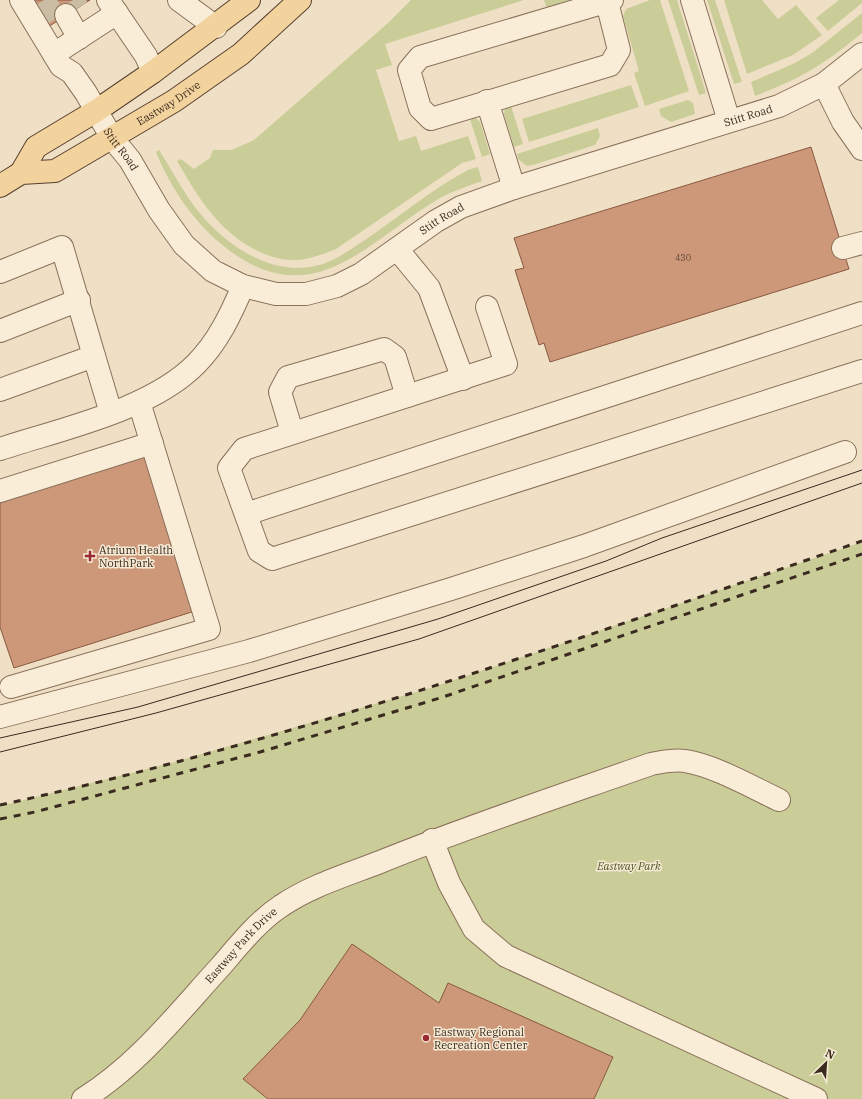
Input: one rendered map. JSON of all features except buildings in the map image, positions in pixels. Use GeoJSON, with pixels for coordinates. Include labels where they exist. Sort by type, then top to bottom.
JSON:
{"type":"FeatureCollection","features":[{"type":"Feature","properties":{"kind":"main road","name":"Eastway Drive"},"geometry":{"type":"LineString","coordinates":[[0,186],[21,173],[36,147],[96,111],[153,72],[249,0]]}},
{"type":"Feature","properties":{"kind":"main road","name":"Eastway Drive"},"geometry":{"type":"LineString","coordinates":[[21,173],[56,171],[174,101],[241,54],[300,0]]}},
{"type":"Feature","properties":{"kind":"street"},"geometry":{"type":"LineString","coordinates":[[21,0],[73,42]]}},
{"type":"Feature","properties":{"kind":"street"},"geometry":{"type":"LineString","coordinates":[[179,0],[216,26]]}},
{"type":"Feature","properties":{"kind":"street"},"geometry":{"type":"LineString","coordinates":[[692,0],[729,121]]}},
{"type":"Feature","properties":{"kind":"street"},"geometry":{"type":"LineString","coordinates":[[610,1],[619,50],[610,65],[431,119],[420,108],[410,70],[420,57],[610,1]]}},
{"type":"Feature","properties":{"kind":"street"},"geometry":{"type":"LineString","coordinates":[[73,42],[112,7],[146,56],[153,72]]}},
{"type":"Feature","properties":{"kind":"street"},"geometry":{"type":"LineString","coordinates":[[67,15],[73,42]]}},
{"type":"Feature","properties":{"kind":"street","name":"Stitt Road"},"geometry":{"type":"LineString","coordinates":[[73,42],[61,66],[72,73],[112,138],[130,160],[159,210],[184,245],[213,271],[243,286],[276,294],[306,294],[337,286],[361,274],[436,221],[461,207],[514,188],[779,106],[824,84],[862,54]]}},
{"type":"Feature","properties":{"kind":"street"},"geometry":{"type":"LineString","coordinates":[[824,84],[843,122],[862,149]]}},
{"type":"Feature","properties":{"kind":"street"},"geometry":{"type":"LineString","coordinates":[[487,102],[514,188]]}},
{"type":"Feature","properties":{"kind":"street"},"geometry":{"type":"LineString","coordinates":[[0,272],[62,247],[79,300],[111,413]]}},
{"type":"Feature","properties":{"kind":"street"},"geometry":{"type":"LineString","coordinates":[[397,249],[429,288],[463,379]]}},
{"type":"Feature","properties":{"kind":"street"},"geometry":{"type":"LineString","coordinates":[[0,449],[111,413],[138,402],[171,385],[196,364],[214,342],[231,315],[243,286]]}},
{"type":"Feature","properties":{"kind":"street"},"geometry":{"type":"LineString","coordinates":[[0,331],[79,300]]}},
{"type":"Feature","properties":{"kind":"street"},"geometry":{"type":"LineString","coordinates":[[487,307],[506,364],[244,448],[229,468],[259,551],[272,559],[862,371]]}},
{"type":"Feature","properties":{"kind":"street"},"geometry":{"type":"LineString","coordinates":[[246,514],[862,313]]}},
{"type":"Feature","properties":{"kind":"street"},"geometry":{"type":"LineString","coordinates":[[292,432],[280,392],[288,377],[384,350],[395,357],[407,396]]}},
{"type":"Feature","properties":{"kind":"street"},"geometry":{"type":"LineString","coordinates":[[0,390],[94,356]]}},
{"type":"Feature","properties":{"kind":"street"},"geometry":{"type":"LineString","coordinates":[[11,687],[209,629],[138,402]]}},
{"type":"Feature","properties":{"kind":"street"},"geometry":{"type":"LineString","coordinates":[[0,491],[152,443]]}},
{"type":"Feature","properties":{"kind":"street"},"geometry":{"type":"LineString","coordinates":[[0,717],[249,651],[451,589],[584,546],[844,452]]}},
{"type":"Feature","properties":{"kind":"street","name":"Eastway Park Drive"},"geometry":{"type":"LineString","coordinates":[[83,1099],[102,1087],[123,1070],[152,1043],[236,949],[280,906],[306,892],[432,840],[651,764],[684,760],[700,764],[779,800]]}},
{"type":"Feature","properties":{"kind":"street"},"geometry":{"type":"LineString","coordinates":[[432,840],[449,883],[474,929],[506,956],[816,1099]]}},
{"type":"Feature","properties":{"kind":"green space"},"geometry":{"type":"Polygon","coordinates":[[[411,0],[524,0],[385,44],[392,65],[376,70],[399,141],[416,136],[421,151],[468,136],[476,159],[462,163],[336,249],[322,254],[298,260],[286,260],[261,253],[239,240],[220,223],[207,208],[177,161],[181,159],[194,169],[210,158],[213,150],[232,150],[254,140],[388,23],[411,0]]]}},
{"type":"Feature","properties":{"kind":"green space"},"geometry":{"type":"Polygon","coordinates":[[[544,0],[575,0],[547,9],[544,0]]]}},
{"type":"Feature","properties":{"kind":"green space"},"geometry":{"type":"Polygon","coordinates":[[[650,0],[660,0],[689,91],[645,106],[634,73],[639,71],[623,16],[626,9],[650,0]]]}},
{"type":"Feature","properties":{"kind":"green space"},"geometry":{"type":"Polygon","coordinates":[[[668,0],[677,0],[706,93],[699,95],[668,0]]]}},
{"type":"Feature","properties":{"kind":"green space"},"geometry":{"type":"Polygon","coordinates":[[[707,0],[715,0],[742,82],[734,84],[707,0]]]}},
{"type":"Feature","properties":{"kind":"green space"},"geometry":{"type":"Polygon","coordinates":[[[724,0],[762,0],[778,19],[796,5],[822,35],[793,55],[747,74],[724,0]]]}},
{"type":"Feature","properties":{"kind":"green space"},"geometry":{"type":"Polygon","coordinates":[[[839,0],[862,0],[862,3],[828,31],[816,18],[839,0]]]}},
{"type":"Feature","properties":{"kind":"green space"},"geometry":{"type":"Polygon","coordinates":[[[862,13],[862,33],[849,44],[812,70],[755,96],[751,82],[793,64],[812,53],[862,13]]]}},
{"type":"Feature","properties":{"kind":"green space"},"geometry":{"type":"Polygon","coordinates":[[[631,85],[639,107],[529,142],[522,119],[631,85]]]}},
{"type":"Feature","properties":{"kind":"green space"},"geometry":{"type":"Polygon","coordinates":[[[688,100],[693,103],[695,114],[671,122],[661,116],[659,109],[688,100]]]}},
{"type":"Feature","properties":{"kind":"green space"},"geometry":{"type":"Polygon","coordinates":[[[511,106],[523,144],[514,147],[504,114],[505,108],[511,106]]]}},
{"type":"Feature","properties":{"kind":"green space"},"geometry":{"type":"Polygon","coordinates":[[[475,117],[480,122],[490,154],[482,157],[470,119],[475,117]]]}},
{"type":"Feature","properties":{"kind":"green space"},"geometry":{"type":"Polygon","coordinates":[[[598,128],[600,136],[595,145],[533,165],[527,166],[518,159],[517,154],[598,128]]]}},
{"type":"Feature","properties":{"kind":"green space"},"geometry":{"type":"Polygon","coordinates":[[[159,150],[182,189],[198,211],[211,226],[227,240],[262,260],[281,266],[301,268],[320,265],[340,256],[435,190],[468,170],[478,167],[482,181],[440,198],[413,215],[363,251],[339,265],[313,273],[286,275],[257,267],[226,248],[215,239],[185,205],[162,166],[156,152],[159,150]]]}},
{"type":"Feature","properties":{"kind":"green space","name":"Eastway Park"},"geometry":{"type":"Polygon","coordinates":[[[862,542],[862,1099],[0,1099],[0,806],[171,763],[433,687],[862,542]]]}},
{"type":"Feature","properties":{"kind":"tunnel"},"geometry":{"type":"LineString","coordinates":[[44,0],[58,21]]}},
{"type":"Feature","properties":{"kind":"tunnel"},"geometry":{"type":"LineString","coordinates":[[73,0],[78,8]]}},
{"type":"Feature","properties":{"kind":"tram line"},"geometry":{"type":"LineString","coordinates":[[0,738],[138,707],[438,619],[606,561],[662,538],[862,470]]}},
{"type":"Feature","properties":{"kind":"tram line"},"geometry":{"type":"LineString","coordinates":[[0,752],[156,713],[419,639],[862,483]]}},
{"type":"Feature","properties":{"kind":"railway"},"geometry":{"type":"LineString","coordinates":[[0,805],[219,751],[435,686],[649,615],[862,541]]}},
{"type":"Feature","properties":{"kind":"railway"},"geometry":{"type":"LineString","coordinates":[[0,819],[35,812],[260,752],[440,698],[862,554]]}},
{"type":"Feature","properties":{"kind":"place","name":"Atrium Health NorthPark"},"geometry":{"type":"Point","coordinates":[90,556]}},
{"type":"Feature","properties":{"kind":"place","name":"Eastway Regional Recreation Center"},"geometry":{"type":"Point","coordinates":[426,1038]}}]}
